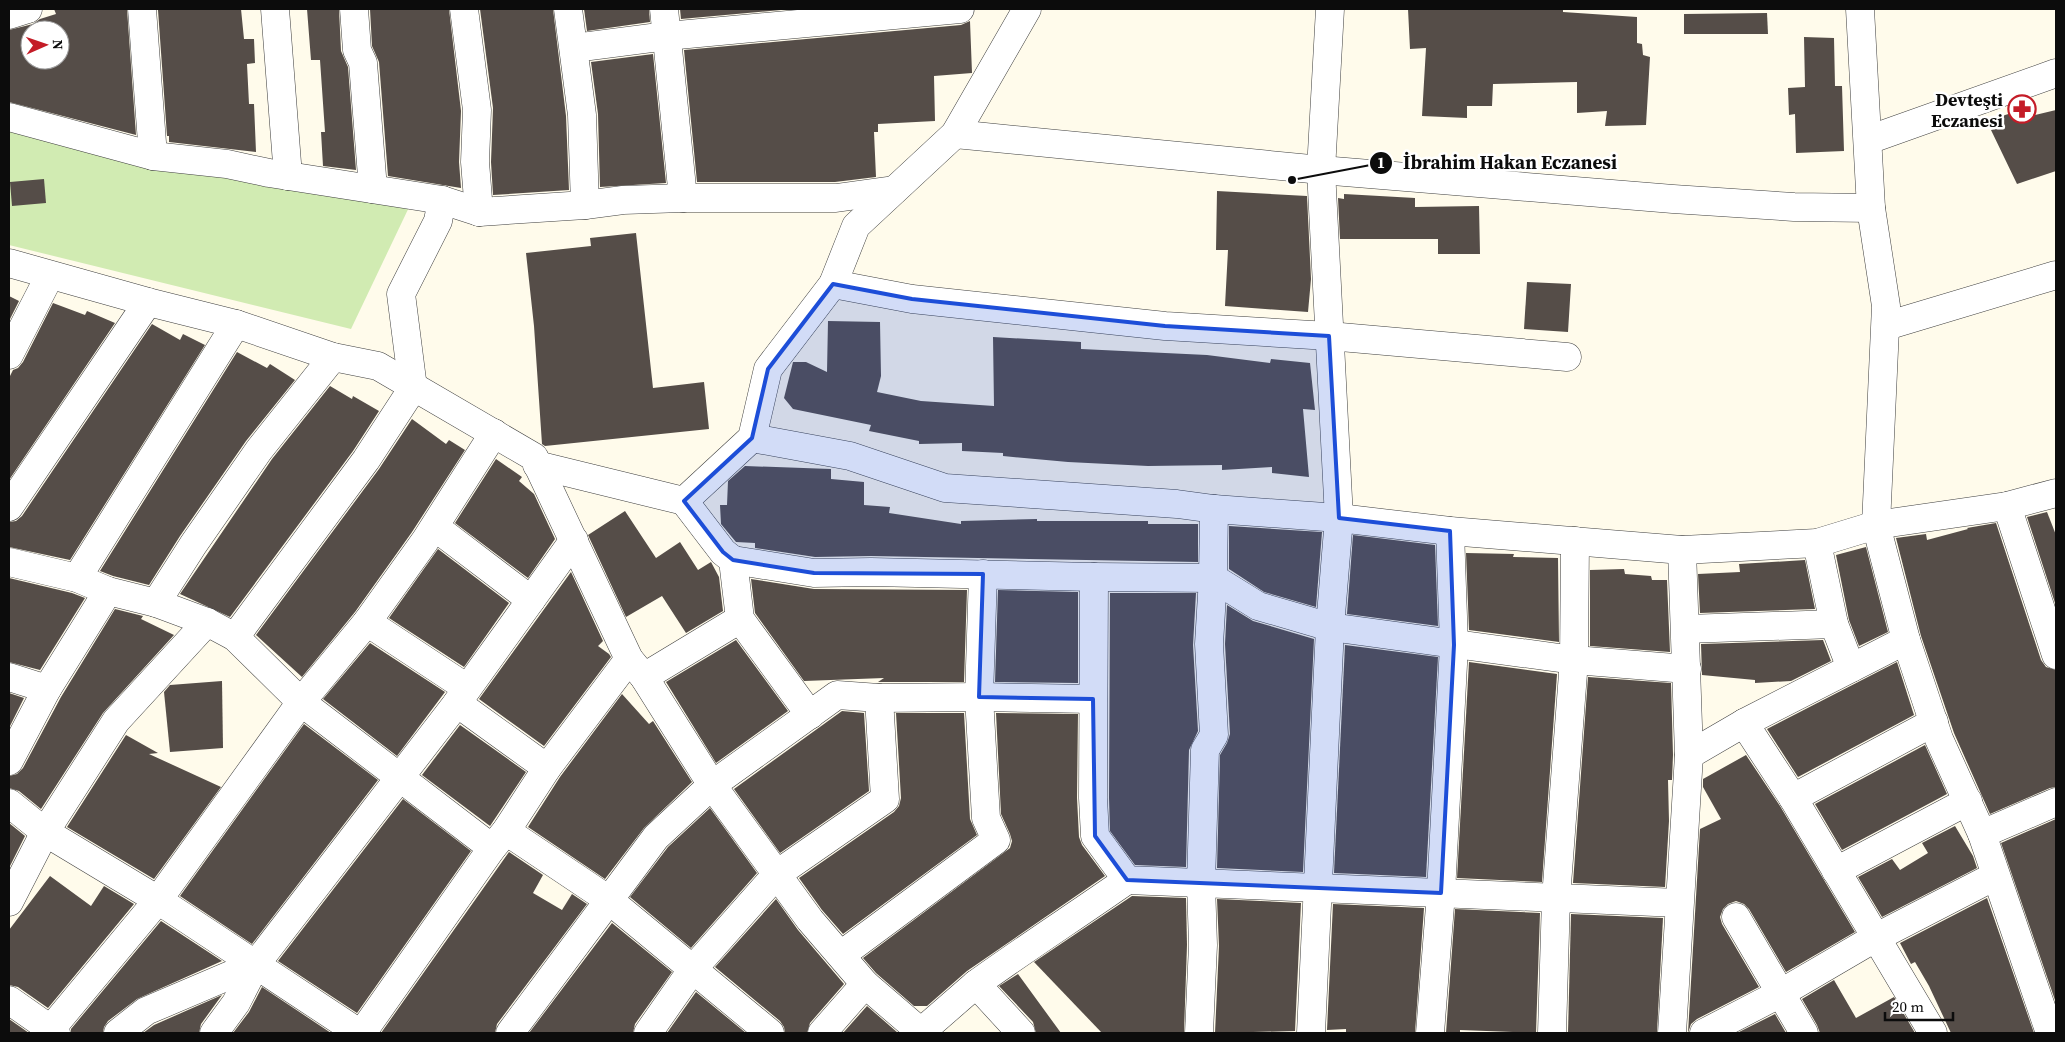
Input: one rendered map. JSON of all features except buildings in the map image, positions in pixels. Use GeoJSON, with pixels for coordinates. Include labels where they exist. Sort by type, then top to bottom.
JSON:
{"type":"FeatureCollection","features":[{"type":"Feature","properties":{"kind":"street"},"geometry":{"type":"LineString","coordinates":[[9,15],[28,9]]}},
{"type":"Feature","properties":{"kind":"street"},"geometry":{"type":"LineString","coordinates":[[142,9],[153,156]]}},
{"type":"Feature","properties":{"kind":"street"},"geometry":{"type":"LineString","coordinates":[[276,9],[288,176]]}},
{"type":"Feature","properties":{"kind":"street"},"geometry":{"type":"LineString","coordinates":[[354,9],[357,50],[363,63],[373,189]]}},
{"type":"Feature","properties":{"kind":"street"},"geometry":{"type":"LineString","coordinates":[[464,9],[477,110],[475,162],[479,212]]}},
{"type":"Feature","properties":{"kind":"street"},"geometry":{"type":"LineString","coordinates":[[568,9],[582,115],[586,205]]}},
{"type":"Feature","properties":{"kind":"street"},"geometry":{"type":"LineString","coordinates":[[664,9],[683,198]]}},
{"type":"Feature","properties":{"kind":"street"},"geometry":{"type":"LineString","coordinates":[[574,48],[667,36],[960,9]]}},
{"type":"Feature","properties":{"kind":"street"},"geometry":{"type":"LineString","coordinates":[[684,501],[752,438],[768,369],[833,284],[856,226],[955,134],[1027,9]]}},
{"type":"Feature","properties":{"kind":"street"},"geometry":{"type":"LineString","coordinates":[[1311,1033],[1330,627],[1339,518],[1321,170],[1330,9]]}},
{"type":"Feature","properties":{"kind":"street"},"geometry":{"type":"LineString","coordinates":[[1860,9],[1871,208],[1886,306],[1876,524],[1906,640],[1939,739],[1982,834],[2050,1033]]}},
{"type":"Feature","properties":{"kind":"street"},"geometry":{"type":"LineString","coordinates":[[1868,140],[2056,73]]}},
{"type":"Feature","properties":{"kind":"street"},"geometry":{"type":"LineString","coordinates":[[9,118],[153,156],[227,164],[288,176],[442,200],[479,212],[586,205],[623,200],[836,198],[894,190]]}},
{"type":"Feature","properties":{"kind":"street"},"geometry":{"type":"LineString","coordinates":[[955,134],[1321,170],[1775,206],[1871,208]]}},
{"type":"Feature","properties":{"kind":"street"},"geometry":{"type":"LineString","coordinates":[[235,636],[366,460],[413,388],[401,294],[438,221],[442,200]]}},
{"type":"Feature","properties":{"kind":"street"},"geometry":{"type":"LineString","coordinates":[[9,263],[148,302],[236,324],[333,357],[378,366],[534,457],[636,668],[712,785],[810,920],[865,984],[922,1033],[976,984],[1041,937],[1073,918],[1127,880],[1679,903]]}},
{"type":"Feature","properties":{"kind":"street"},"geometry":{"type":"LineString","coordinates":[[9,355],[50,275]]}},
{"type":"Feature","properties":{"kind":"street"},"geometry":{"type":"LineString","coordinates":[[1886,326],[2056,275]]}},
{"type":"Feature","properties":{"kind":"street"},"geometry":{"type":"LineString","coordinates":[[833,284],[912,299],[1146,324],[1329,336],[1567,356]]}},
{"type":"Feature","properties":{"kind":"street"},"geometry":{"type":"LineString","coordinates":[[9,508],[148,302]]}},
{"type":"Feature","properties":{"kind":"street"},"geometry":{"type":"LineString","coordinates":[[77,578],[236,324]]}},
{"type":"Feature","properties":{"kind":"street"},"geometry":{"type":"LineString","coordinates":[[156,602],[259,450],[333,357]]}},
{"type":"Feature","properties":{"kind":"street"},"geometry":{"type":"LineString","coordinates":[[9,1000],[53,1032],[158,900],[301,702],[366,622],[435,526],[494,432]]}},
{"type":"Feature","properties":{"kind":"street"},"geometry":{"type":"LineString","coordinates":[[752,438],[850,456],[945,488],[1177,504],[1214,509],[1339,518],[1450,531],[1682,550],[1817,543],[1876,524],[2007,506],[2056,493]]}},
{"type":"Feature","properties":{"kind":"street"},"geometry":{"type":"LineString","coordinates":[[537,465],[684,501],[723,552],[733,560],[814,573],[1213,578],[1258,606],[1330,627],[1574,660],[1687,669]]}},
{"type":"Feature","properties":{"kind":"street"},"geometry":{"type":"LineString","coordinates":[[2007,506],[2056,655]]}},
{"type":"Feature","properties":{"kind":"street"},"geometry":{"type":"LineString","coordinates":[[1199,1033],[1203,944],[1201,883],[1205,750],[1214,734],[1208,644],[1213,578],[1214,509]]}},
{"type":"Feature","properties":{"kind":"street"},"geometry":{"type":"LineString","coordinates":[[435,526],[531,600]]}},
{"type":"Feature","properties":{"kind":"street"},"geometry":{"type":"LineString","coordinates":[[1430,1033],[1441,893],[1454,645],[1450,531]]}},
{"type":"Feature","properties":{"kind":"street"},"geometry":{"type":"LineString","coordinates":[[214,1033],[236,1003],[256,964],[462,695],[574,540]]}},
{"type":"Feature","properties":{"kind":"street"},"geometry":{"type":"LineString","coordinates":[[1552,1033],[1556,898],[1574,660],[1575,541]]}},
{"type":"Feature","properties":{"kind":"street"},"geometry":{"type":"LineString","coordinates":[[1817,543],[1834,624],[1851,668]]}},
{"type":"Feature","properties":{"kind":"street"},"geometry":{"type":"LineString","coordinates":[[1672,1033],[1689,755],[1682,550]]}},
{"type":"Feature","properties":{"kind":"street"},"geometry":{"type":"LineString","coordinates":[[733,560],[740,619],[810,715]]}},
{"type":"Feature","properties":{"kind":"street"},"geometry":{"type":"LineString","coordinates":[[9,562],[77,578],[108,591],[156,602],[207,622],[235,636],[301,702],[398,777],[499,840],[609,900],[770,1033]]}},
{"type":"Feature","properties":{"kind":"street"},"geometry":{"type":"LineString","coordinates":[[841,955],[996,840],[986,818],[979,697],[983,574]]}},
{"type":"Feature","properties":{"kind":"street"},"geometry":{"type":"LineString","coordinates":[[1094,577],[1092,698],[1095,836],[1127,880]]}},
{"type":"Feature","properties":{"kind":"street"},"geometry":{"type":"LineString","coordinates":[[9,761],[47,689],[108,591]]}},
{"type":"Feature","properties":{"kind":"street"},"geometry":{"type":"LineString","coordinates":[[9,804],[45,832],[158,900],[360,1033],[499,840],[547,768],[636,668],[740,619]]}},
{"type":"Feature","properties":{"kind":"street"},"geometry":{"type":"LineString","coordinates":[[9,902],[45,832],[116,721],[207,622]]}},
{"type":"Feature","properties":{"kind":"street"},"geometry":{"type":"LineString","coordinates":[[366,622],[462,695],[547,768]]}},
{"type":"Feature","properties":{"kind":"street"},"geometry":{"type":"LineString","coordinates":[[1686,629],[1834,624]]}},
{"type":"Feature","properties":{"kind":"street"},"geometry":{"type":"LineString","coordinates":[[1689,755],[1744,723],[1906,640]]}},
{"type":"Feature","properties":{"kind":"street"},"geometry":{"type":"LineString","coordinates":[[9,677],[47,689]]}},
{"type":"Feature","properties":{"kind":"street"},"geometry":{"type":"LineString","coordinates":[[510,1033],[656,837],[712,785],[837,695],[879,698],[1092,698]]}},
{"type":"Feature","properties":{"kind":"street"},"geometry":{"type":"LineString","coordinates":[[648,1033],[692,970],[777,874],[885,799],[879,698]]}},
{"type":"Feature","properties":{"kind":"street"},"geometry":{"type":"LineString","coordinates":[[1793,798],[1934,722]]}},
{"type":"Feature","properties":{"kind":"street"},"geometry":{"type":"LineString","coordinates":[[1744,723],[1793,798],[1932,1033]]}},
{"type":"Feature","properties":{"kind":"street"},"geometry":{"type":"LineString","coordinates":[[1836,871],[1968,801]]}},
{"type":"Feature","properties":{"kind":"street"},"geometry":{"type":"LineString","coordinates":[[1982,834],[2056,802]]}},
{"type":"Feature","properties":{"kind":"street"},"geometry":{"type":"LineString","coordinates":[[1704,1033],[1781,993],[1875,938],[1995,876]]}},
{"type":"Feature","properties":{"kind":"street"},"geometry":{"type":"LineString","coordinates":[[1736,917],[1804,1033]]}},
{"type":"Feature","properties":{"kind":"street"},"geometry":{"type":"LineString","coordinates":[[118,1033],[146,1011],[207,983],[256,964]]}},
{"type":"Feature","properties":{"kind":"street"},"geometry":{"type":"LineString","coordinates":[[822,1033],[865,984]]}},
{"type":"Feature","properties":{"kind":"street"},"geometry":{"type":"LineString","coordinates":[[976,984],[1022,1033]]}},
{"type":"Feature","properties":{"kind":"highlighted area"},"geometry":{"type":"Polygon","coordinates":[[[833,284],[912,299],[1165,326],[1329,336],[1339,518],[1450,531],[1454,645],[1441,893],[1127,880],[1095,836],[1093,699],[979,697],[983,574],[814,573],[733,560],[723,552],[684,501],[752,438],[768,369],[833,284]]]}},
{"type":"Feature","properties":{"kind":"green space"},"geometry":{"type":"Polygon","coordinates":[[[9,126],[412,201],[351,329],[9,245],[9,126]]]}},
{"type":"Feature","properties":{"kind":"place","name":"Devteşti Eczanesi"},"geometry":{"type":"Point","coordinates":[2022,109]}},
{"type":"Feature","properties":{"kind":"place","name":"İbrahim Hakan Eczanesi"},"geometry":{"type":"Point","coordinates":[1292,180]}}]}
